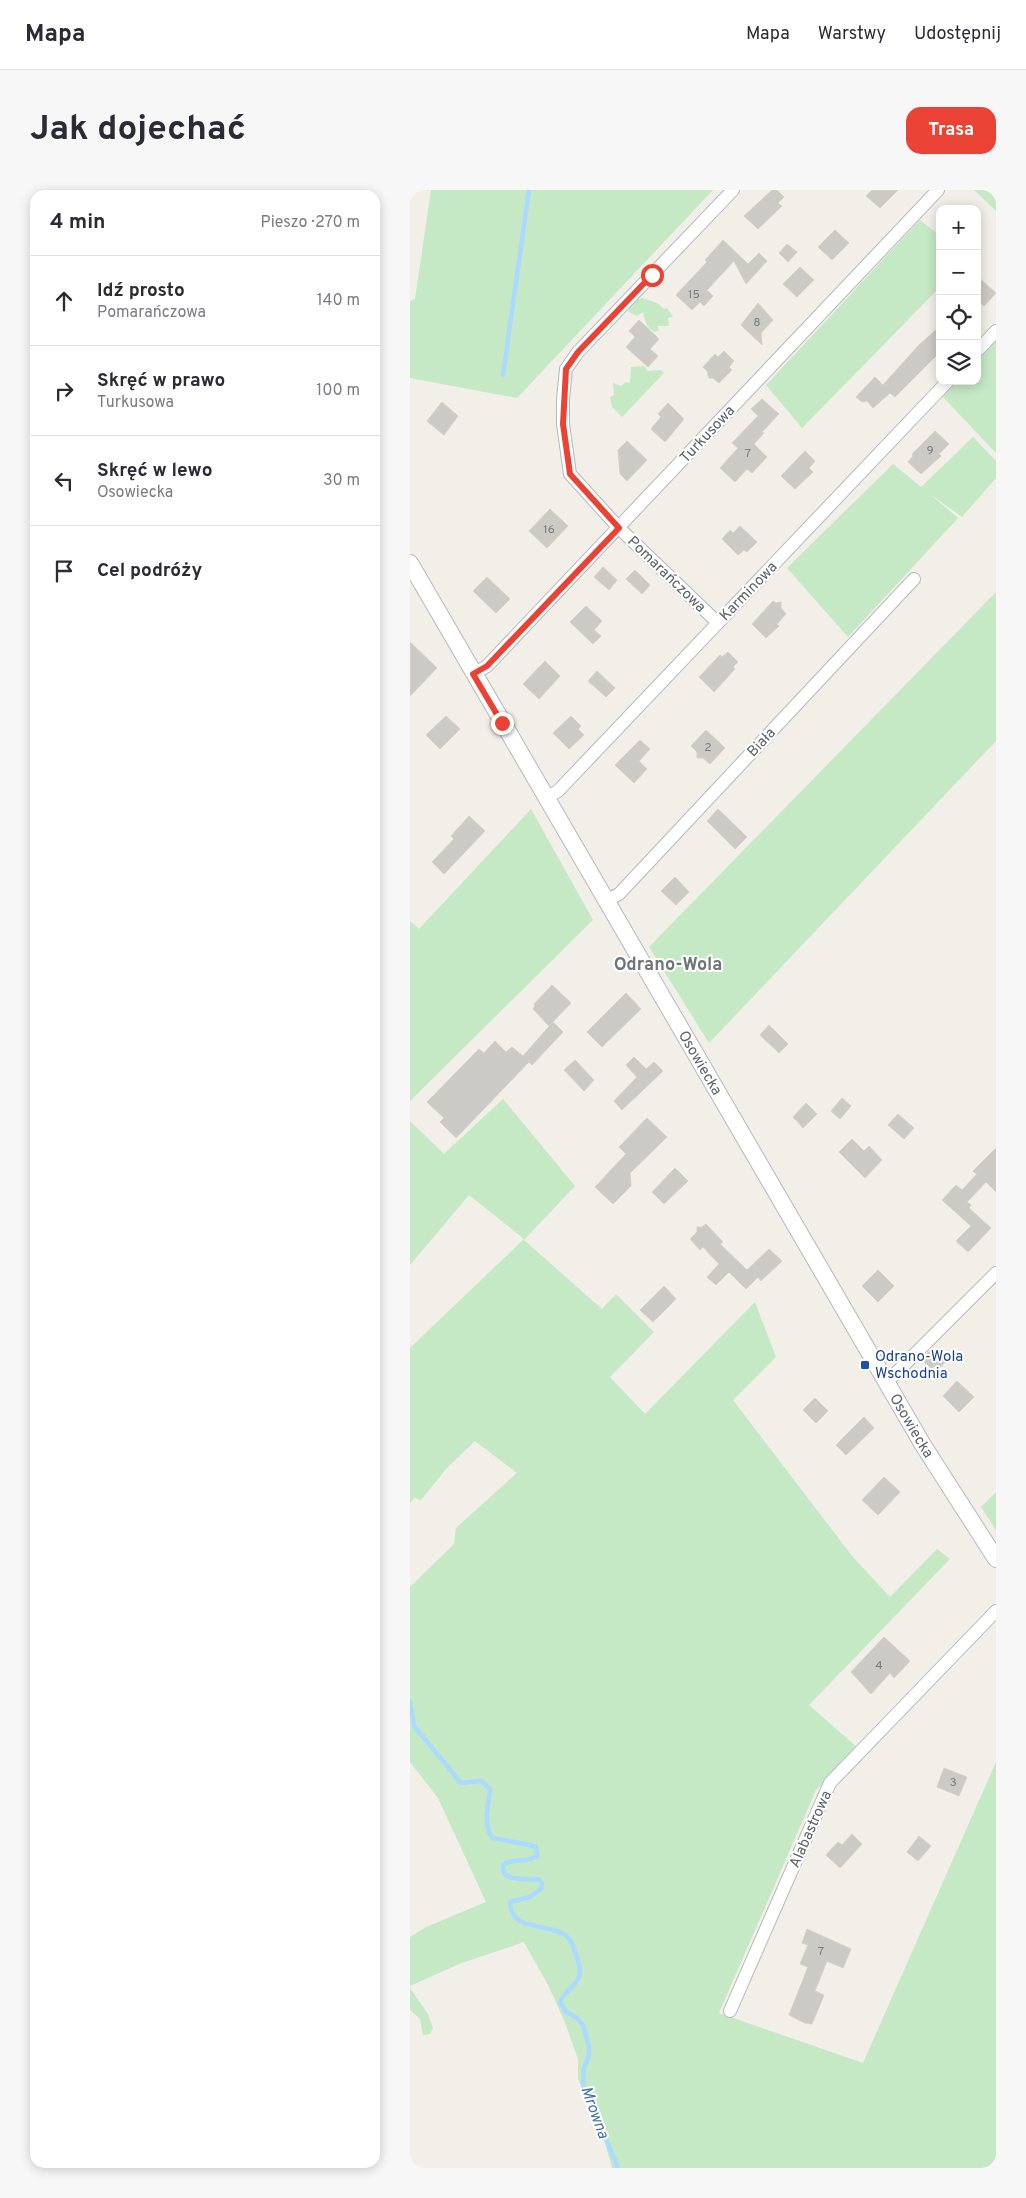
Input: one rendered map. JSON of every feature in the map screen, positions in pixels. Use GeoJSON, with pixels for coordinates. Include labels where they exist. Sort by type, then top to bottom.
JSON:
{"type":"FeatureCollection","features":[{"type":"Feature","properties":{"kind":"street","name":"Pomarańczowa"},"geometry":{"type":"LineString","coordinates":[[718,623],[619,528],[570,474],[563,424],[566,369],[578,352],[733,190]]}},
{"type":"Feature","properties":{"kind":"street","name":"Turkusowa"},"geometry":{"type":"LineString","coordinates":[[473,674],[487,666],[938,190]]}},
{"type":"Feature","properties":{"kind":"street"},"geometry":{"type":"LineString","coordinates":[[981,347],[996,331]]}},
{"type":"Feature","properties":{"kind":"street","name":"Karminowa"},"geometry":{"type":"LineString","coordinates":[[546,798],[558,791],[944,385]]}},
{"type":"Feature","properties":{"kind":"street","name":"Osowiecka"},"geometry":{"type":"LineString","coordinates":[[410,563],[885,1381],[923,1445],[996,1558]]}},
{"type":"Feature","properties":{"kind":"street","name":"Biała"},"geometry":{"type":"LineString","coordinates":[[606,901],[619,894],[914,580]]}},
{"type":"Feature","properties":{"kind":"street"},"geometry":{"type":"LineString","coordinates":[[885,1381],[893,1376],[996,1273]]}},
{"type":"Feature","properties":{"kind":"street","name":"Alabastrowa"},"geometry":{"type":"LineString","coordinates":[[730,2011],[830,1783],[996,1611]]}},
{"type":"Feature","properties":{"kind":"green space"},"geometry":{"type":"Polygon","coordinates":[[[431,190],[713,190],[517,398],[410,378],[410,301],[415,299],[431,190]]]}},
{"type":"Feature","properties":{"kind":"green space"},"geometry":{"type":"Polygon","coordinates":[[[974,190],[996,190],[996,211],[974,190]]]}},
{"type":"Feature","properties":{"kind":"green space"},"geometry":{"type":"Polygon","coordinates":[[[920,220],[936,233],[936,291],[802,428],[766,385],[920,220]]]}},
{"type":"Feature","properties":{"kind":"green space"},"geometry":{"type":"Polygon","coordinates":[[[642,298],[657,303],[664,309],[667,308],[673,317],[668,318],[669,326],[658,326],[659,330],[655,332],[645,321],[643,312],[637,316],[629,312],[628,306],[630,302],[642,298]]]}},
{"type":"Feature","properties":{"kind":"green space"},"geometry":{"type":"Polygon","coordinates":[[[996,341],[996,453],[943,397],[954,385],[981,385],[981,357],[996,341]]]}},
{"type":"Feature","properties":{"kind":"green space"},"geometry":{"type":"Polygon","coordinates":[[[644,366],[648,371],[661,370],[664,373],[622,417],[612,407],[610,397],[614,395],[613,383],[621,386],[626,382],[630,383],[631,367],[644,366]]]}},
{"type":"Feature","properties":{"kind":"green space"},"geometry":{"type":"Polygon","coordinates":[[[973,437],[996,461],[996,478],[962,517],[930,494],[958,518],[848,637],[787,568],[893,464],[921,487],[973,437]]]}},
{"type":"Feature","properties":{"kind":"green space"},"geometry":{"type":"Polygon","coordinates":[[[996,592],[996,741],[709,1043],[649,947],[996,592]]]}},
{"type":"Feature","properties":{"kind":"green space"},"geometry":{"type":"Polygon","coordinates":[[[531,809],[593,920],[410,1101],[410,921],[419,929],[531,809]]]}},
{"type":"Feature","properties":{"kind":"green space"},"geometry":{"type":"Polygon","coordinates":[[[503,1099],[575,1186],[524,1240],[602,1309],[616,1294],[654,1332],[610,1377],[645,1414],[755,1302],[776,1357],[733,1400],[852,1556],[890,1597],[937,1549],[950,1559],[809,1705],[858,1748],[816,1790],[719,2013],[863,2063],[996,1762],[996,2168],[612,2168],[594,2103],[585,2094],[578,2079],[578,2059],[564,2020],[548,1985],[524,1942],[459,1964],[410,1986],[410,1937],[426,1927],[486,1902],[438,1798],[410,1762],[410,1587],[454,1544],[456,1528],[517,1473],[475,1441],[446,1469],[421,1500],[414,1498],[410,1503],[410,1348],[524,1239],[469,1195],[410,1265],[410,1121],[444,1154],[503,1099]]]}},
{"type":"Feature","properties":{"kind":"green space"},"geometry":{"type":"Polygon","coordinates":[[[996,1492],[996,1530],[981,1507],[996,1492]]]}},
{"type":"Feature","properties":{"kind":"green space"},"geometry":{"type":"Polygon","coordinates":[[[410,1988],[428,2014],[433,2028],[430,2034],[423,2035],[420,2019],[410,2010],[410,1988]]]}},
{"type":"Feature","properties":{"kind":"building"},"geometry":{"type":"Polygon","coordinates":[[[772,190],[777,190],[784,197],[778,203],[782,206],[758,229],[744,216],[772,190]]]}},
{"type":"Feature","properties":{"kind":"building"},"geometry":{"type":"Polygon","coordinates":[[[872,190],[898,190],[880,208],[866,196],[872,190]]]}},
{"type":"Feature","properties":{"kind":"building"},"geometry":{"type":"Polygon","coordinates":[[[835,230],[849,243],[832,260],[818,247],[835,230]]]}},
{"type":"Feature","properties":{"kind":"building"},"geometry":{"type":"Polygon","coordinates":[[[723,240],[748,264],[759,253],[767,261],[746,284],[734,261],[707,290],[713,296],[704,306],[700,302],[692,310],[676,295],[707,262],[705,260],[723,240]]]}},
{"type":"Feature","properties":{"kind":"building"},"geometry":{"type":"Polygon","coordinates":[[[787,244],[797,252],[788,262],[779,253],[787,244]]]}},
{"type":"Feature","properties":{"kind":"building"},"geometry":{"type":"Polygon","coordinates":[[[800,267],[814,280],[797,297],[783,284],[800,267]]]}},
{"type":"Feature","properties":{"kind":"building"},"geometry":{"type":"Polygon","coordinates":[[[981,280],[996,293],[984,306],[981,303],[981,280]]]}},
{"type":"Feature","properties":{"kind":"building"},"geometry":{"type":"Polygon","coordinates":[[[758,303],[773,320],[761,333],[762,345],[741,325],[758,303]]]}},
{"type":"Feature","properties":{"kind":"building"},"geometry":{"type":"Polygon","coordinates":[[[639,320],[659,339],[650,349],[658,356],[648,367],[626,347],[635,337],[629,331],[639,320]]]}},
{"type":"Feature","properties":{"kind":"building"},"geometry":{"type":"Polygon","coordinates":[[[936,330],[936,356],[895,397],[890,393],[873,408],[867,401],[862,402],[856,397],[875,377],[883,385],[918,346],[936,330]]]}},
{"type":"Feature","properties":{"kind":"building"},"geometry":{"type":"Polygon","coordinates":[[[724,351],[734,361],[729,367],[732,370],[719,383],[713,378],[709,378],[707,371],[703,367],[715,354],[718,357],[724,351]]]}},
{"type":"Feature","properties":{"kind":"building"},"geometry":{"type":"Polygon","coordinates":[[[762,399],[779,414],[762,432],[764,433],[754,444],[767,457],[752,473],[747,469],[735,482],[720,468],[738,448],[732,443],[758,416],[751,409],[762,399]]]}},
{"type":"Feature","properties":{"kind":"building"},"geometry":{"type":"Polygon","coordinates":[[[442,402],[458,416],[444,435],[427,421],[442,402]]]}},
{"type":"Feature","properties":{"kind":"building"},"geometry":{"type":"Polygon","coordinates":[[[668,403],[684,419],[665,442],[651,429],[661,417],[658,414],[668,403]]]}},
{"type":"Feature","properties":{"kind":"building"},"geometry":{"type":"Polygon","coordinates":[[[935,431],[949,444],[939,454],[941,456],[921,474],[908,462],[913,456],[912,454],[935,431]]]}},
{"type":"Feature","properties":{"kind":"building"},"geometry":{"type":"Polygon","coordinates":[[[627,441],[647,460],[627,481],[620,474],[618,450],[627,441]]]}},
{"type":"Feature","properties":{"kind":"building"},"geometry":{"type":"Polygon","coordinates":[[[805,451],[815,461],[809,468],[813,472],[795,489],[781,476],[805,451]]]}},
{"type":"Feature","properties":{"kind":"building"},"geometry":{"type":"Polygon","coordinates":[[[550,509],[568,526],[547,548],[529,531],[550,509]]]}},
{"type":"Feature","properties":{"kind":"building"},"geometry":{"type":"Polygon","coordinates":[[[740,526],[757,542],[747,552],[744,550],[738,555],[722,539],[730,530],[733,533],[740,526]]]}},
{"type":"Feature","properties":{"kind":"building"},"geometry":{"type":"Polygon","coordinates":[[[603,567],[617,580],[609,590],[594,577],[603,567]]]}},
{"type":"Feature","properties":{"kind":"building"},"geometry":{"type":"Polygon","coordinates":[[[635,570],[650,585],[642,594],[626,579],[635,570]]]}},
{"type":"Feature","properties":{"kind":"building"},"geometry":{"type":"Polygon","coordinates":[[[487,577],[510,599],[496,613],[473,591],[487,577]]]}},
{"type":"Feature","properties":{"kind":"building"},"geometry":{"type":"Polygon","coordinates":[[[773,601],[776,603],[781,602],[781,608],[786,614],[777,624],[779,626],[766,638],[752,624],[773,601]]]}},
{"type":"Feature","properties":{"kind":"building"},"geometry":{"type":"Polygon","coordinates":[[[586,606],[602,621],[594,630],[601,636],[593,644],[570,622],[586,606]]]}},
{"type":"Feature","properties":{"kind":"building"},"geometry":{"type":"Polygon","coordinates":[[[410,642],[437,668],[410,696],[410,642]]]}},
{"type":"Feature","properties":{"kind":"building"},"geometry":{"type":"Polygon","coordinates":[[[728,652],[738,662],[733,667],[735,669],[714,692],[699,677],[720,655],[722,657],[728,652]]]}},
{"type":"Feature","properties":{"kind":"building"},"geometry":{"type":"Polygon","coordinates":[[[545,661],[560,676],[539,699],[523,684],[545,661]]]}},
{"type":"Feature","properties":{"kind":"building"},"geometry":{"type":"Polygon","coordinates":[[[597,671],[615,688],[606,697],[588,681],[597,671]]]}},
{"type":"Feature","properties":{"kind":"building"},"geometry":{"type":"Polygon","coordinates":[[[446,716],[460,729],[440,749],[426,735],[446,716]]]}},
{"type":"Feature","properties":{"kind":"building"},"geometry":{"type":"Polygon","coordinates":[[[571,716],[581,726],[578,729],[584,735],[569,749],[553,733],[571,716]]]}},
{"type":"Feature","properties":{"kind":"building"},"geometry":{"type":"Polygon","coordinates":[[[706,730],[725,748],[710,764],[703,758],[697,758],[697,752],[691,746],[706,730]]]}},
{"type":"Feature","properties":{"kind":"building"},"geometry":{"type":"Polygon","coordinates":[[[640,740],[650,749],[639,761],[647,769],[634,783],[615,765],[640,740]]]}},
{"type":"Feature","properties":{"kind":"building"},"geometry":{"type":"Polygon","coordinates":[[[718,809],[747,837],[735,849],[707,821],[718,809]]]}},
{"type":"Feature","properties":{"kind":"building"},"geometry":{"type":"Polygon","coordinates":[[[469,816],[485,831],[444,874],[432,862],[454,839],[451,836],[469,816]]]}},
{"type":"Feature","properties":{"kind":"building"},"geometry":{"type":"Polygon","coordinates":[[[675,877],[689,892],[676,905],[661,891],[675,877]]]}},
{"type":"Feature","properties":{"kind":"building"},"geometry":{"type":"Polygon","coordinates":[[[552,985],[571,1003],[549,1026],[533,1009],[534,1004],[552,985]]]}},
{"type":"Feature","properties":{"kind":"building"},"geometry":{"type":"Polygon","coordinates":[[[626,993],[641,1009],[602,1047],[587,1032],[626,993]]]}},
{"type":"Feature","properties":{"kind":"building"},"geometry":{"type":"Polygon","coordinates":[[[553,1022],[563,1032],[532,1065],[529,1062],[456,1138],[440,1122],[444,1118],[427,1102],[479,1049],[484,1053],[495,1041],[506,1052],[512,1047],[523,1056],[553,1022]]]}},
{"type":"Feature","properties":{"kind":"building"},"geometry":{"type":"Polygon","coordinates":[[[769,1025],[788,1044],[779,1053],[760,1035],[769,1025]]]}},
{"type":"Feature","properties":{"kind":"building"},"geometry":{"type":"Polygon","coordinates":[[[634,1057],[646,1069],[654,1062],[663,1071],[622,1110],[614,1101],[637,1077],[626,1065],[634,1057]]]}},
{"type":"Feature","properties":{"kind":"building"},"geometry":{"type":"Polygon","coordinates":[[[575,1060],[594,1080],[584,1091],[564,1070],[575,1060]]]}},
{"type":"Feature","properties":{"kind":"building"},"geometry":{"type":"Polygon","coordinates":[[[842,1098],[851,1106],[840,1119],[831,1111],[842,1098]]]}},
{"type":"Feature","properties":{"kind":"building"},"geometry":{"type":"Polygon","coordinates":[[[806,1103],[817,1114],[803,1128],[793,1117],[806,1103]]]}},
{"type":"Feature","properties":{"kind":"building"},"geometry":{"type":"Polygon","coordinates":[[[898,1114],[914,1128],[904,1139],[888,1125],[898,1114]]]}},
{"type":"Feature","properties":{"kind":"building"},"geometry":{"type":"Polygon","coordinates":[[[647,1118],[667,1137],[630,1173],[631,1186],[613,1204],[595,1187],[626,1154],[619,1147],[647,1118]]]}},
{"type":"Feature","properties":{"kind":"building"},"geometry":{"type":"Polygon","coordinates":[[[852,1139],[864,1151],[869,1146],[882,1160],[865,1178],[839,1152],[852,1139]]]}},
{"type":"Feature","properties":{"kind":"building"},"geometry":{"type":"Polygon","coordinates":[[[996,1148],[996,1192],[986,1182],[967,1202],[971,1205],[969,1208],[991,1228],[968,1252],[956,1241],[971,1226],[942,1200],[956,1185],[962,1190],[977,1174],[973,1171],[996,1148]]]}},
{"type":"Feature","properties":{"kind":"building"},"geometry":{"type":"Polygon","coordinates":[[[675,1168],[688,1181],[664,1204],[652,1192],[675,1168]]]}},
{"type":"Feature","properties":{"kind":"building"},"geometry":{"type":"Polygon","coordinates":[[[706,1224],[723,1242],[720,1244],[747,1270],[769,1249],[782,1261],[761,1281],[758,1277],[746,1289],[729,1272],[716,1285],[707,1277],[719,1264],[703,1247],[700,1250],[690,1239],[697,1232],[697,1227],[702,1227],[706,1224]]]}},
{"type":"Feature","properties":{"kind":"building"},"geometry":{"type":"Polygon","coordinates":[[[878,1270],[894,1286],[878,1302],[862,1286],[878,1270]]]}},
{"type":"Feature","properties":{"kind":"building"},"geometry":{"type":"Polygon","coordinates":[[[664,1286],[676,1299],[653,1322],[640,1310],[664,1286]]]}},
{"type":"Feature","properties":{"kind":"building"},"geometry":{"type":"Polygon","coordinates":[[[933,1348],[946,1361],[938,1370],[934,1366],[932,1369],[921,1359],[933,1348]]]}},
{"type":"Feature","properties":{"kind":"building"},"geometry":{"type":"Polygon","coordinates":[[[957,1381],[974,1397],[959,1412],[943,1396],[957,1381]]]}},
{"type":"Feature","properties":{"kind":"building"},"geometry":{"type":"Polygon","coordinates":[[[815,1398],[828,1411],[816,1423],[803,1410],[815,1398]]]}},
{"type":"Feature","properties":{"kind":"building"},"geometry":{"type":"Polygon","coordinates":[[[864,1417],[874,1428],[846,1455],[836,1445],[864,1417]]]}},
{"type":"Feature","properties":{"kind":"building"},"geometry":{"type":"Polygon","coordinates":[[[884,1477],[900,1492],[878,1515],[862,1500],[884,1477]]]}},
{"type":"Feature","properties":{"kind":"building"},"geometry":{"type":"Polygon","coordinates":[[[884,1637],[910,1661],[894,1678],[890,1673],[871,1694],[851,1672],[884,1637]]]}},
{"type":"Feature","properties":{"kind":"building"},"geometry":{"type":"Polygon","coordinates":[[[944,1768],[967,1777],[959,1796],[937,1787],[944,1768]]]}},
{"type":"Feature","properties":{"kind":"building"},"geometry":{"type":"Polygon","coordinates":[[[852,1834],[862,1844],[840,1868],[826,1855],[838,1842],[842,1845],[852,1834]]]}},
{"type":"Feature","properties":{"kind":"building"},"geometry":{"type":"Polygon","coordinates":[[[919,1836],[931,1846],[918,1861],[907,1852],[919,1836]]]}},
{"type":"Feature","properties":{"kind":"building"},"geometry":{"type":"Polygon","coordinates":[[[807,1929],[851,1949],[843,1968],[827,1961],[815,1991],[824,1995],[812,2024],[805,2023],[789,2015],[808,1967],[800,1964],[808,1945],[802,1943],[807,1929]]]}},
{"type":"Feature","properties":{"kind":"waterway"},"geometry":{"type":"LineString","coordinates":[[503,375],[529,190]]}},
{"type":"Feature","properties":{"kind":"waterway","name":"Mrowna"},"geometry":{"type":"LineString","coordinates":[[410,1701],[414,1726],[461,1783],[481,1781],[490,1789],[487,1821],[493,1838],[536,1847],[537,1856],[511,1861],[503,1865],[503,1871],[510,1877],[540,1880],[542,1884],[541,1889],[530,1897],[510,1902],[511,1911],[522,1922],[562,1933],[573,1946],[580,1974],[560,2002],[566,2012],[577,2018],[583,2025],[589,2047],[589,2056],[584,2068],[583,2085],[618,2168]]}},
{"type":"Feature","properties":{"kind":"place","name":"Odrano-Wola Wschodnia"},"geometry":{"type":"Point","coordinates":[865,1365]}},
{"type":"Feature","properties":{"kind":"district","name":"Odrano-Wola"},"geometry":{"type":"Point","coordinates":[668,964]}},
{"type":"Feature","properties":{"kind":"route"},"geometry":{"type":"LineString","coordinates":[[502,723],[473,674],[487,666],[619,528],[570,474],[563,424],[566,369],[578,352],[652,275]]}}]}
